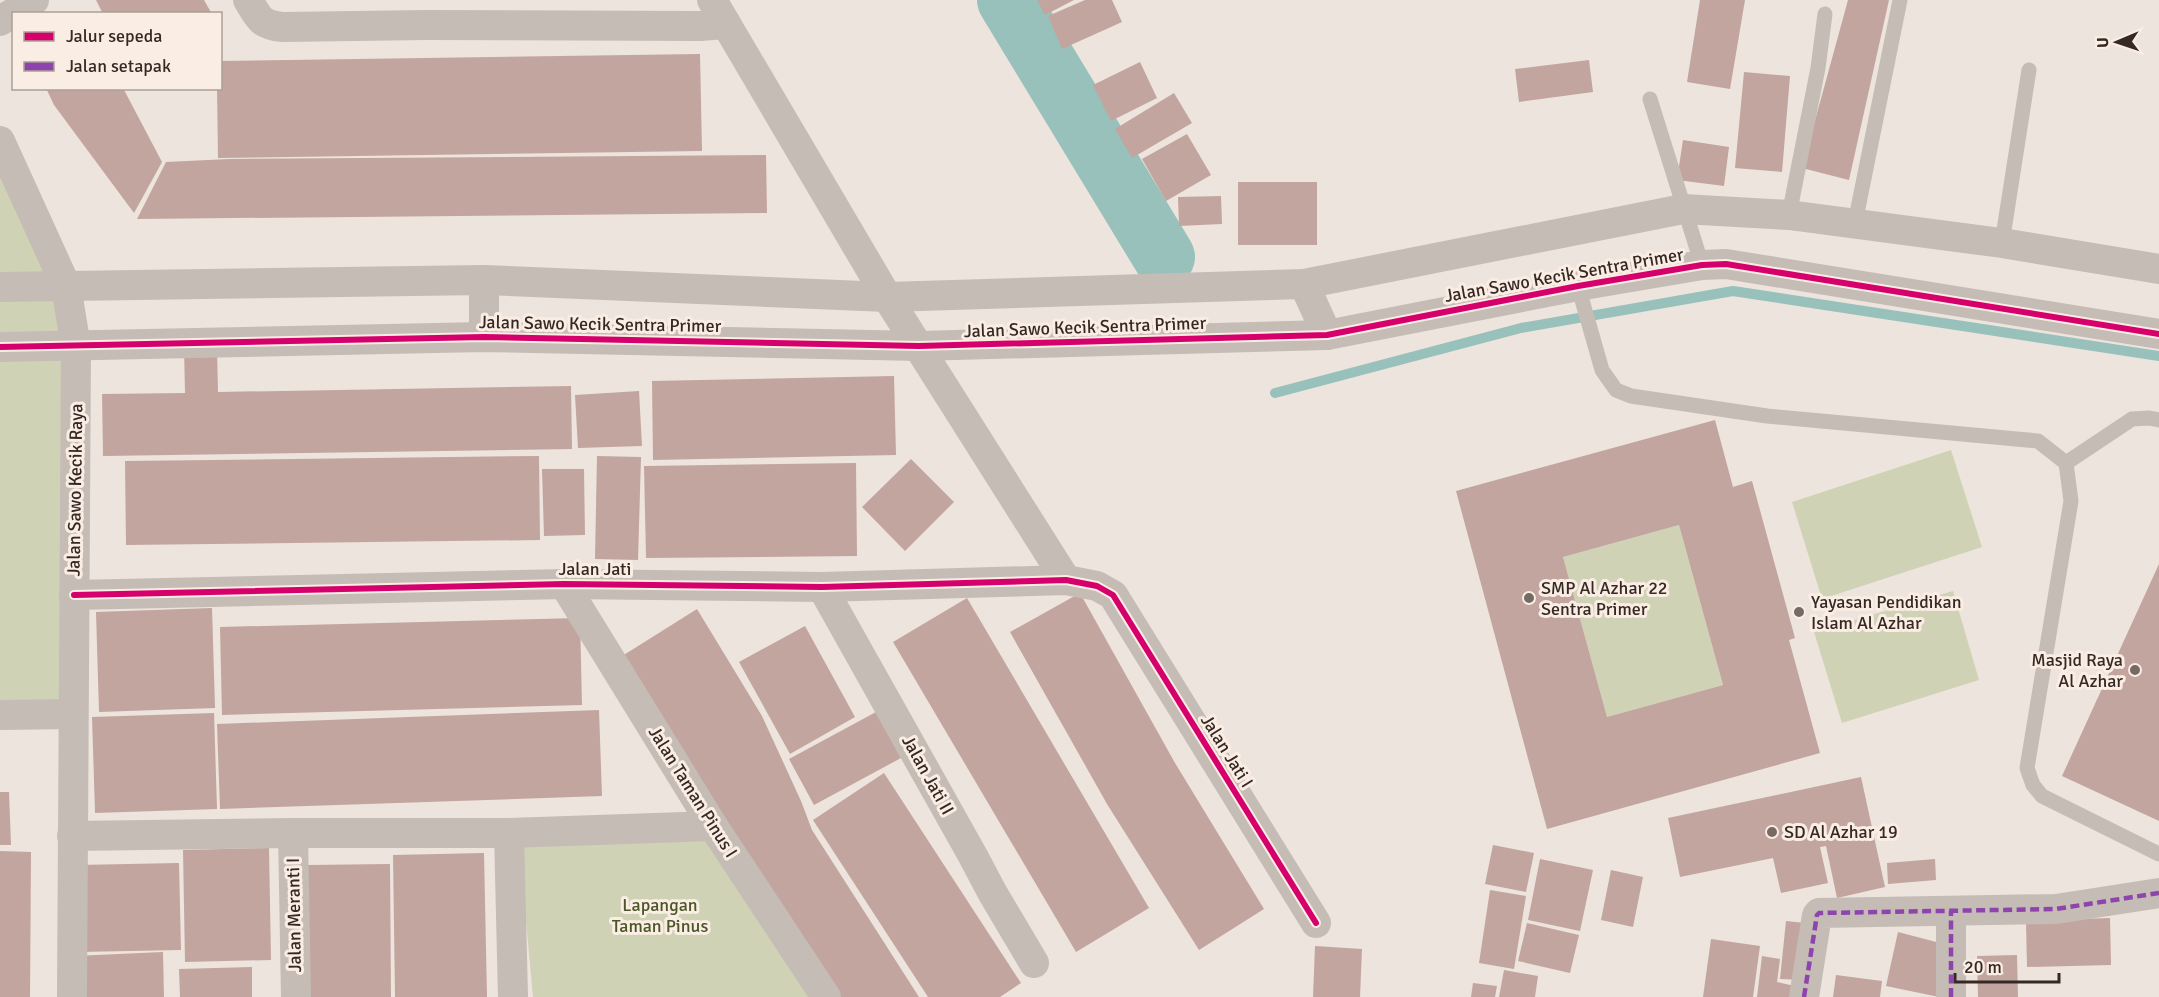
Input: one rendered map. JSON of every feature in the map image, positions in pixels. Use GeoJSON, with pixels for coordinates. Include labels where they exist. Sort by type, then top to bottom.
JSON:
{"type":"FeatureCollection","features":[{"type":"Feature","properties":{"kind":"street"},"geometry":{"type":"LineString","coordinates":[[15,12],[34,0]]}},
{"type":"Feature","properties":{"kind":"street"},"geometry":{"type":"LineString","coordinates":[[248,0],[262,22],[270,26],[419,12],[700,26],[719,12],[886,297],[1066,580]]}},
{"type":"Feature","properties":{"kind":"street","name":"Jalan Sawo Kecik Raya"},"geometry":{"type":"LineString","coordinates":[[0,141],[66,286],[76,347],[72,997]]}},
{"type":"Feature","properties":{"kind":"street","name":"Jalan Sawo Kecik Sentra Primer"},"geometry":{"type":"LineString","coordinates":[[0,287],[484,280],[886,297],[1304,284],[1683,209],[1789,215],[1855,223],[2159,268]]}},
{"type":"Feature","properties":{"kind":"street","name":"Jalan Sawo Kecik Sentra Primer"},"geometry":{"type":"LineString","coordinates":[[0,347],[484,336],[919,346],[1327,335],[1702,265],[1726,264],[2159,333]]}},
{"type":"Feature","properties":{"kind":"street"},"geometry":{"type":"LineString","coordinates":[[484,280],[484,336]]}},
{"type":"Feature","properties":{"kind":"street"},"geometry":{"type":"LineString","coordinates":[[1304,284],[1327,335]]}},
{"type":"Feature","properties":{"kind":"street","name":"Jalan Jati"},"geometry":{"type":"LineString","coordinates":[[74,595],[564,584],[822,587],[1066,580],[1097,586],[1113,596]]}},
{"type":"Feature","properties":{"kind":"street","name":"Jalan Taman Pinus I"},"geometry":{"type":"LineString","coordinates":[[564,584],[713,826],[826,997]]}},
{"type":"Feature","properties":{"kind":"street","name":"Jalan Jati II"},"geometry":{"type":"LineString","coordinates":[[822,587],[1034,963]]}},
{"type":"Feature","properties":{"kind":"street","name":"Jalan Jati I"},"geometry":{"type":"LineString","coordinates":[[1113,596],[1316,923]]}},
{"type":"Feature","properties":{"kind":"street"},"geometry":{"type":"LineString","coordinates":[[0,715],[73,714]]}},
{"type":"Feature","properties":{"kind":"street"},"geometry":{"type":"LineString","coordinates":[[72,836],[509,833],[713,826]]}},
{"type":"Feature","properties":{"kind":"street","name":"Jalan Meranti I"},"geometry":{"type":"LineString","coordinates":[[293,833],[296,997]]}},
{"type":"Feature","properties":{"kind":"street"},"geometry":{"type":"LineString","coordinates":[[509,833],[513,997]]}},
{"type":"Feature","properties":{"kind":"street"},"geometry":{"type":"LineString","coordinates":[[1804,997],[1819,913],[2056,909],[2159,892]]}},
{"type":"Feature","properties":{"kind":"street"},"geometry":{"type":"LineString","coordinates":[[1951,911],[1951,997]]}},
{"type":"Feature","properties":{"kind":"lane"},"geometry":{"type":"LineString","coordinates":[[1855,223],[1900,0]]}},
{"type":"Feature","properties":{"kind":"lane"},"geometry":{"type":"LineString","coordinates":[[1789,215],[1821,52],[1825,14]]}},
{"type":"Feature","properties":{"kind":"lane"},"geometry":{"type":"LineString","coordinates":[[2002,243],[2029,70]]}},
{"type":"Feature","properties":{"kind":"lane"},"geometry":{"type":"LineString","coordinates":[[1650,99],[1702,265]]}},
{"type":"Feature","properties":{"kind":"lane"},"geometry":{"type":"LineString","coordinates":[[1579,289],[1602,370],[1616,390],[1631,396],[1767,416],[2038,441],[2066,463],[2071,501],[2027,768],[2033,785],[2042,796],[2159,854]]}},
{"type":"Feature","properties":{"kind":"lane"},"geometry":{"type":"LineString","coordinates":[[2066,463],[2132,419],[2159,420]]}},
{"type":"Feature","properties":{"kind":"green space"},"geometry":{"type":"Polygon","coordinates":[[[0,154],[66,286],[73,714],[0,715],[0,154]]]}},
{"type":"Feature","properties":{"kind":"green space"},"geometry":{"type":"Polygon","coordinates":[[[1951,450],[1982,547],[1822,599],[1792,502],[1951,450]]]}},
{"type":"Feature","properties":{"kind":"green space"},"geometry":{"type":"Polygon","coordinates":[[[1679,525],[1723,685],[1607,717],[1563,557],[1679,525]]]}},
{"type":"Feature","properties":{"kind":"green space"},"geometry":{"type":"Polygon","coordinates":[[[1953,591],[1979,680],[1842,723],[1814,632],[1953,591]]]}},
{"type":"Feature","properties":{"kind":"green space","name":"Lapangan Taman Pinus"},"geometry":{"type":"Polygon","coordinates":[[[707,828],[825,997],[533,997],[519,845],[707,828]]]}},
{"type":"Feature","properties":{"kind":"building"},"geometry":{"type":"Polygon","coordinates":[[[96,0],[204,0],[211,12],[102,12],[96,0]]]}},
{"type":"Feature","properties":{"kind":"building"},"geometry":{"type":"Polygon","coordinates":[[[1037,0],[1074,0],[1045,15],[1037,0]]]}},
{"type":"Feature","properties":{"kind":"building"},"geometry":{"type":"Polygon","coordinates":[[[1085,0],[1112,0],[1122,22],[1062,49],[1048,16],[1085,0]]]}},
{"type":"Feature","properties":{"kind":"building"},"geometry":{"type":"Polygon","coordinates":[[[1700,0],[1745,0],[1730,89],[1687,82],[1700,0]]]}},
{"type":"Feature","properties":{"kind":"building"},"geometry":{"type":"Polygon","coordinates":[[[1848,0],[1889,0],[1849,180],[1802,168],[1848,0]]]}},
{"type":"Feature","properties":{"kind":"building"},"geometry":{"type":"Polygon","coordinates":[[[700,54],[702,151],[218,158],[217,90],[222,90],[222,61],[700,54]]]}},
{"type":"Feature","properties":{"kind":"building"},"geometry":{"type":"Polygon","coordinates":[[[1589,60],[1593,92],[1519,102],[1515,69],[1589,60]]]}},
{"type":"Feature","properties":{"kind":"building"},"geometry":{"type":"Polygon","coordinates":[[[1140,62],[1157,98],[1111,121],[1093,85],[1140,62]]]}},
{"type":"Feature","properties":{"kind":"building"},"geometry":{"type":"Polygon","coordinates":[[[1744,72],[1790,76],[1782,172],[1735,168],[1744,72]]]}},
{"type":"Feature","properties":{"kind":"building"},"geometry":{"type":"Polygon","coordinates":[[[47,90],[124,90],[162,162],[134,213],[54,105],[47,90]]]}},
{"type":"Feature","properties":{"kind":"building"},"geometry":{"type":"Polygon","coordinates":[[[1174,93],[1192,123],[1132,158],[1115,129],[1174,93]]]}},
{"type":"Feature","properties":{"kind":"building"},"geometry":{"type":"Polygon","coordinates":[[[1187,134],[1211,175],[1166,201],[1142,159],[1187,134]]]}},
{"type":"Feature","properties":{"kind":"building"},"geometry":{"type":"Polygon","coordinates":[[[1683,140],[1729,147],[1724,186],[1677,180],[1683,140]]]}},
{"type":"Feature","properties":{"kind":"building"},"geometry":{"type":"Polygon","coordinates":[[[766,155],[767,213],[137,219],[166,162],[229,159],[766,155]]]}},
{"type":"Feature","properties":{"kind":"building"},"geometry":{"type":"Polygon","coordinates":[[[1238,182],[1317,182],[1317,245],[1238,245],[1238,182]]]}},
{"type":"Feature","properties":{"kind":"building"},"geometry":{"type":"Polygon","coordinates":[[[1221,196],[1222,224],[1179,226],[1178,197],[1221,196]]]}},
{"type":"Feature","properties":{"kind":"building"},"geometry":{"type":"Polygon","coordinates":[[[184,348],[217,348],[218,392],[571,386],[572,449],[103,456],[102,394],[185,393],[184,348]]]}},
{"type":"Feature","properties":{"kind":"building"},"geometry":{"type":"Polygon","coordinates":[[[894,376],[896,455],[653,460],[652,381],[894,376]]]}},
{"type":"Feature","properties":{"kind":"building"},"geometry":{"type":"Polygon","coordinates":[[[639,391],[642,446],[578,448],[575,395],[639,391]]]}},
{"type":"Feature","properties":{"kind":"building","name":"SMP Al Azhar 22 Sentra Primer"},"geometry":{"type":"Polygon","coordinates":[[[1715,420],[1733,487],[1752,481],[1795,638],[1789,640],[1820,753],[1547,829],[1456,491],[1715,420]],[[1679,525],[1563,557],[1607,717],[1723,685],[1679,525]]]}},
{"type":"Feature","properties":{"kind":"building"},"geometry":{"type":"Polygon","coordinates":[[[539,456],[540,540],[126,545],[125,461],[539,456]]]}},
{"type":"Feature","properties":{"kind":"building"},"geometry":{"type":"Polygon","coordinates":[[[597,456],[641,457],[638,560],[595,559],[597,456]]]}},
{"type":"Feature","properties":{"kind":"building"},"geometry":{"type":"Polygon","coordinates":[[[911,459],[954,502],[905,551],[862,507],[911,459]]]}},
{"type":"Feature","properties":{"kind":"building"},"geometry":{"type":"Polygon","coordinates":[[[856,463],[857,556],[646,558],[644,466],[856,463]]]}},
{"type":"Feature","properties":{"kind":"building"},"geometry":{"type":"Polygon","coordinates":[[[542,469],[584,469],[585,535],[544,536],[542,469]]]}},
{"type":"Feature","properties":{"kind":"building","name":"Masjid Raya Al Azhar"},"geometry":{"type":"Polygon","coordinates":[[[2159,564],[2159,821],[2062,776],[2159,564]]]}},
{"type":"Feature","properties":{"kind":"building"},"geometry":{"type":"Polygon","coordinates":[[[1080,593],[1175,763],[1264,909],[1199,950],[1107,804],[1010,632],[1080,593]]]}},
{"type":"Feature","properties":{"kind":"building"},"geometry":{"type":"Polygon","coordinates":[[[967,598],[1149,908],[1076,952],[893,642],[967,598]]]}},
{"type":"Feature","properties":{"kind":"building"},"geometry":{"type":"Polygon","coordinates":[[[212,608],[215,708],[99,712],[96,612],[212,608]]]}},
{"type":"Feature","properties":{"kind":"building"},"geometry":{"type":"Polygon","coordinates":[[[697,609],[762,716],[812,830],[919,997],[840,997],[619,658],[697,609]]]}},
{"type":"Feature","properties":{"kind":"building"},"geometry":{"type":"Polygon","coordinates":[[[580,618],[582,705],[222,715],[220,627],[580,618]]]}},
{"type":"Feature","properties":{"kind":"building"},"geometry":{"type":"Polygon","coordinates":[[[805,626],[855,717],[790,754],[739,662],[805,626]]]}},
{"type":"Feature","properties":{"kind":"building"},"geometry":{"type":"Polygon","coordinates":[[[599,710],[602,796],[220,809],[217,724],[599,710]]]}},
{"type":"Feature","properties":{"kind":"building"},"geometry":{"type":"Polygon","coordinates":[[[876,712],[901,758],[814,805],[789,759],[876,712]]]}},
{"type":"Feature","properties":{"kind":"building"},"geometry":{"type":"Polygon","coordinates":[[[214,713],[217,809],[95,813],[92,717],[214,713]]]}},
{"type":"Feature","properties":{"kind":"building"},"geometry":{"type":"Polygon","coordinates":[[[884,773],[1021,983],[1000,997],[928,997],[813,820],[884,773]]]}},
{"type":"Feature","properties":{"kind":"building","name":"SD Al Azhar 19"},"geometry":{"type":"Polygon","coordinates":[[[1861,777],[1885,887],[1837,898],[1826,846],[1820,847],[1828,883],[1781,893],[1773,858],[1680,877],[1668,818],[1861,777]]]}},
{"type":"Feature","properties":{"kind":"building"},"geometry":{"type":"Polygon","coordinates":[[[0,792],[9,792],[11,845],[0,845],[0,792]]]}},
{"type":"Feature","properties":{"kind":"building"},"geometry":{"type":"Polygon","coordinates":[[[1493,845],[1534,853],[1526,892],[1485,884],[1493,845]]]}},
{"type":"Feature","properties":{"kind":"building"},"geometry":{"type":"Polygon","coordinates":[[[269,848],[271,960],[185,962],[183,850],[269,848]]]}},
{"type":"Feature","properties":{"kind":"building"},"geometry":{"type":"Polygon","coordinates":[[[0,851],[31,852],[30,997],[0,997],[0,851]]]}},
{"type":"Feature","properties":{"kind":"building"},"geometry":{"type":"Polygon","coordinates":[[[484,853],[487,997],[395,997],[393,855],[484,853]]]}},
{"type":"Feature","properties":{"kind":"building"},"geometry":{"type":"Polygon","coordinates":[[[1540,859],[1593,870],[1580,931],[1528,920],[1540,859]]]}},
{"type":"Feature","properties":{"kind":"building"},"geometry":{"type":"Polygon","coordinates":[[[1935,859],[1936,880],[1888,884],[1887,863],[1935,859]]]}},
{"type":"Feature","properties":{"kind":"building"},"geometry":{"type":"Polygon","coordinates":[[[179,863],[181,950],[78,952],[77,865],[179,863]]]}},
{"type":"Feature","properties":{"kind":"building"},"geometry":{"type":"Polygon","coordinates":[[[390,864],[391,997],[309,997],[308,865],[390,864]]]}},
{"type":"Feature","properties":{"kind":"building"},"geometry":{"type":"Polygon","coordinates":[[[1611,870],[1643,877],[1633,927],[1601,920],[1611,870]]]}},
{"type":"Feature","properties":{"kind":"building"},"geometry":{"type":"Polygon","coordinates":[[[1490,890],[1526,896],[1514,969],[1479,963],[1490,890]]]}},
{"type":"Feature","properties":{"kind":"building"},"geometry":{"type":"Polygon","coordinates":[[[2110,918],[2111,965],[2027,967],[2026,921],[2110,918]]]}},
{"type":"Feature","properties":{"kind":"building"},"geometry":{"type":"Polygon","coordinates":[[[1786,921],[1814,924],[1804,980],[1780,979],[1786,921]]]}},
{"type":"Feature","properties":{"kind":"building"},"geometry":{"type":"Polygon","coordinates":[[[1527,923],[1579,935],[1570,973],[1518,961],[1527,923]]]}},
{"type":"Feature","properties":{"kind":"building"},"geometry":{"type":"Polygon","coordinates":[[[1898,932],[1940,943],[1939,997],[1886,986],[1898,932]]]}},
{"type":"Feature","properties":{"kind":"building"},"geometry":{"type":"Polygon","coordinates":[[[1711,939],[1760,946],[1753,997],[1703,997],[1711,939]]]}},
{"type":"Feature","properties":{"kind":"building"},"geometry":{"type":"Polygon","coordinates":[[[1315,946],[1362,949],[1360,997],[1313,997],[1315,946]]]}},
{"type":"Feature","properties":{"kind":"building"},"geometry":{"type":"Polygon","coordinates":[[[163,952],[164,997],[75,997],[74,956],[163,952]]]}},
{"type":"Feature","properties":{"kind":"building"},"geometry":{"type":"Polygon","coordinates":[[[2017,955],[2018,997],[1978,997],[1977,956],[2017,955]]]}},
{"type":"Feature","properties":{"kind":"building"},"geometry":{"type":"Polygon","coordinates":[[[1762,956],[1780,959],[1777,982],[1799,987],[1798,997],[1757,997],[1762,956]]]}},
{"type":"Feature","properties":{"kind":"building"},"geometry":{"type":"Polygon","coordinates":[[[252,967],[252,997],[180,997],[179,969],[252,967]]]}},
{"type":"Feature","properties":{"kind":"building"},"geometry":{"type":"Polygon","coordinates":[[[1504,970],[1538,976],[1535,997],[1499,997],[1504,970]]]}},
{"type":"Feature","properties":{"kind":"building"},"geometry":{"type":"Polygon","coordinates":[[[1836,975],[1882,981],[1880,997],[1833,997],[1836,975]]]}},
{"type":"Feature","properties":{"kind":"building"},"geometry":{"type":"Polygon","coordinates":[[[1473,983],[1497,986],[1495,997],[1471,997],[1473,983]]]}},
{"type":"Feature","properties":{"kind":"waterway"},"geometry":{"type":"LineString","coordinates":[[1008,0],[1164,257]]}},
{"type":"Feature","properties":{"kind":"waterway"},"geometry":{"type":"LineString","coordinates":[[1275,393],[1521,328],[1733,291],[2159,356]]}},
{"type":"Feature","properties":{"kind":"marked path"},"geometry":{"type":"LineString","coordinates":[[1804,997],[1819,913],[2056,909],[2159,893]]}},
{"type":"Feature","properties":{"kind":"marked path"},"geometry":{"type":"LineString","coordinates":[[1951,911],[1951,997]]}},
{"type":"Feature","properties":{"kind":"cycle path"},"geometry":{"type":"LineString","coordinates":[[0,347],[484,337],[919,346],[1327,335],[1578,286],[1702,265],[1726,264],[2159,334]]}},
{"type":"Feature","properties":{"kind":"cycle path"},"geometry":{"type":"LineString","coordinates":[[74,595],[564,584],[822,587],[1066,580],[1097,586],[1113,595],[1316,923]]}},
{"type":"Feature","properties":{"kind":"place","name":"SMP Al Azhar 22 Sentra Primer"},"geometry":{"type":"Point","coordinates":[1529,598]}},
{"type":"Feature","properties":{"kind":"place","name":"Yayasan Pendidikan Islam Al Azhar"},"geometry":{"type":"Point","coordinates":[1799,612]}},
{"type":"Feature","properties":{"kind":"place","name":"Masjid Raya Al Azhar"},"geometry":{"type":"Point","coordinates":[2135,670]}},
{"type":"Feature","properties":{"kind":"place","name":"SD Al Azhar 19"},"geometry":{"type":"Point","coordinates":[1772,832]}}]}
